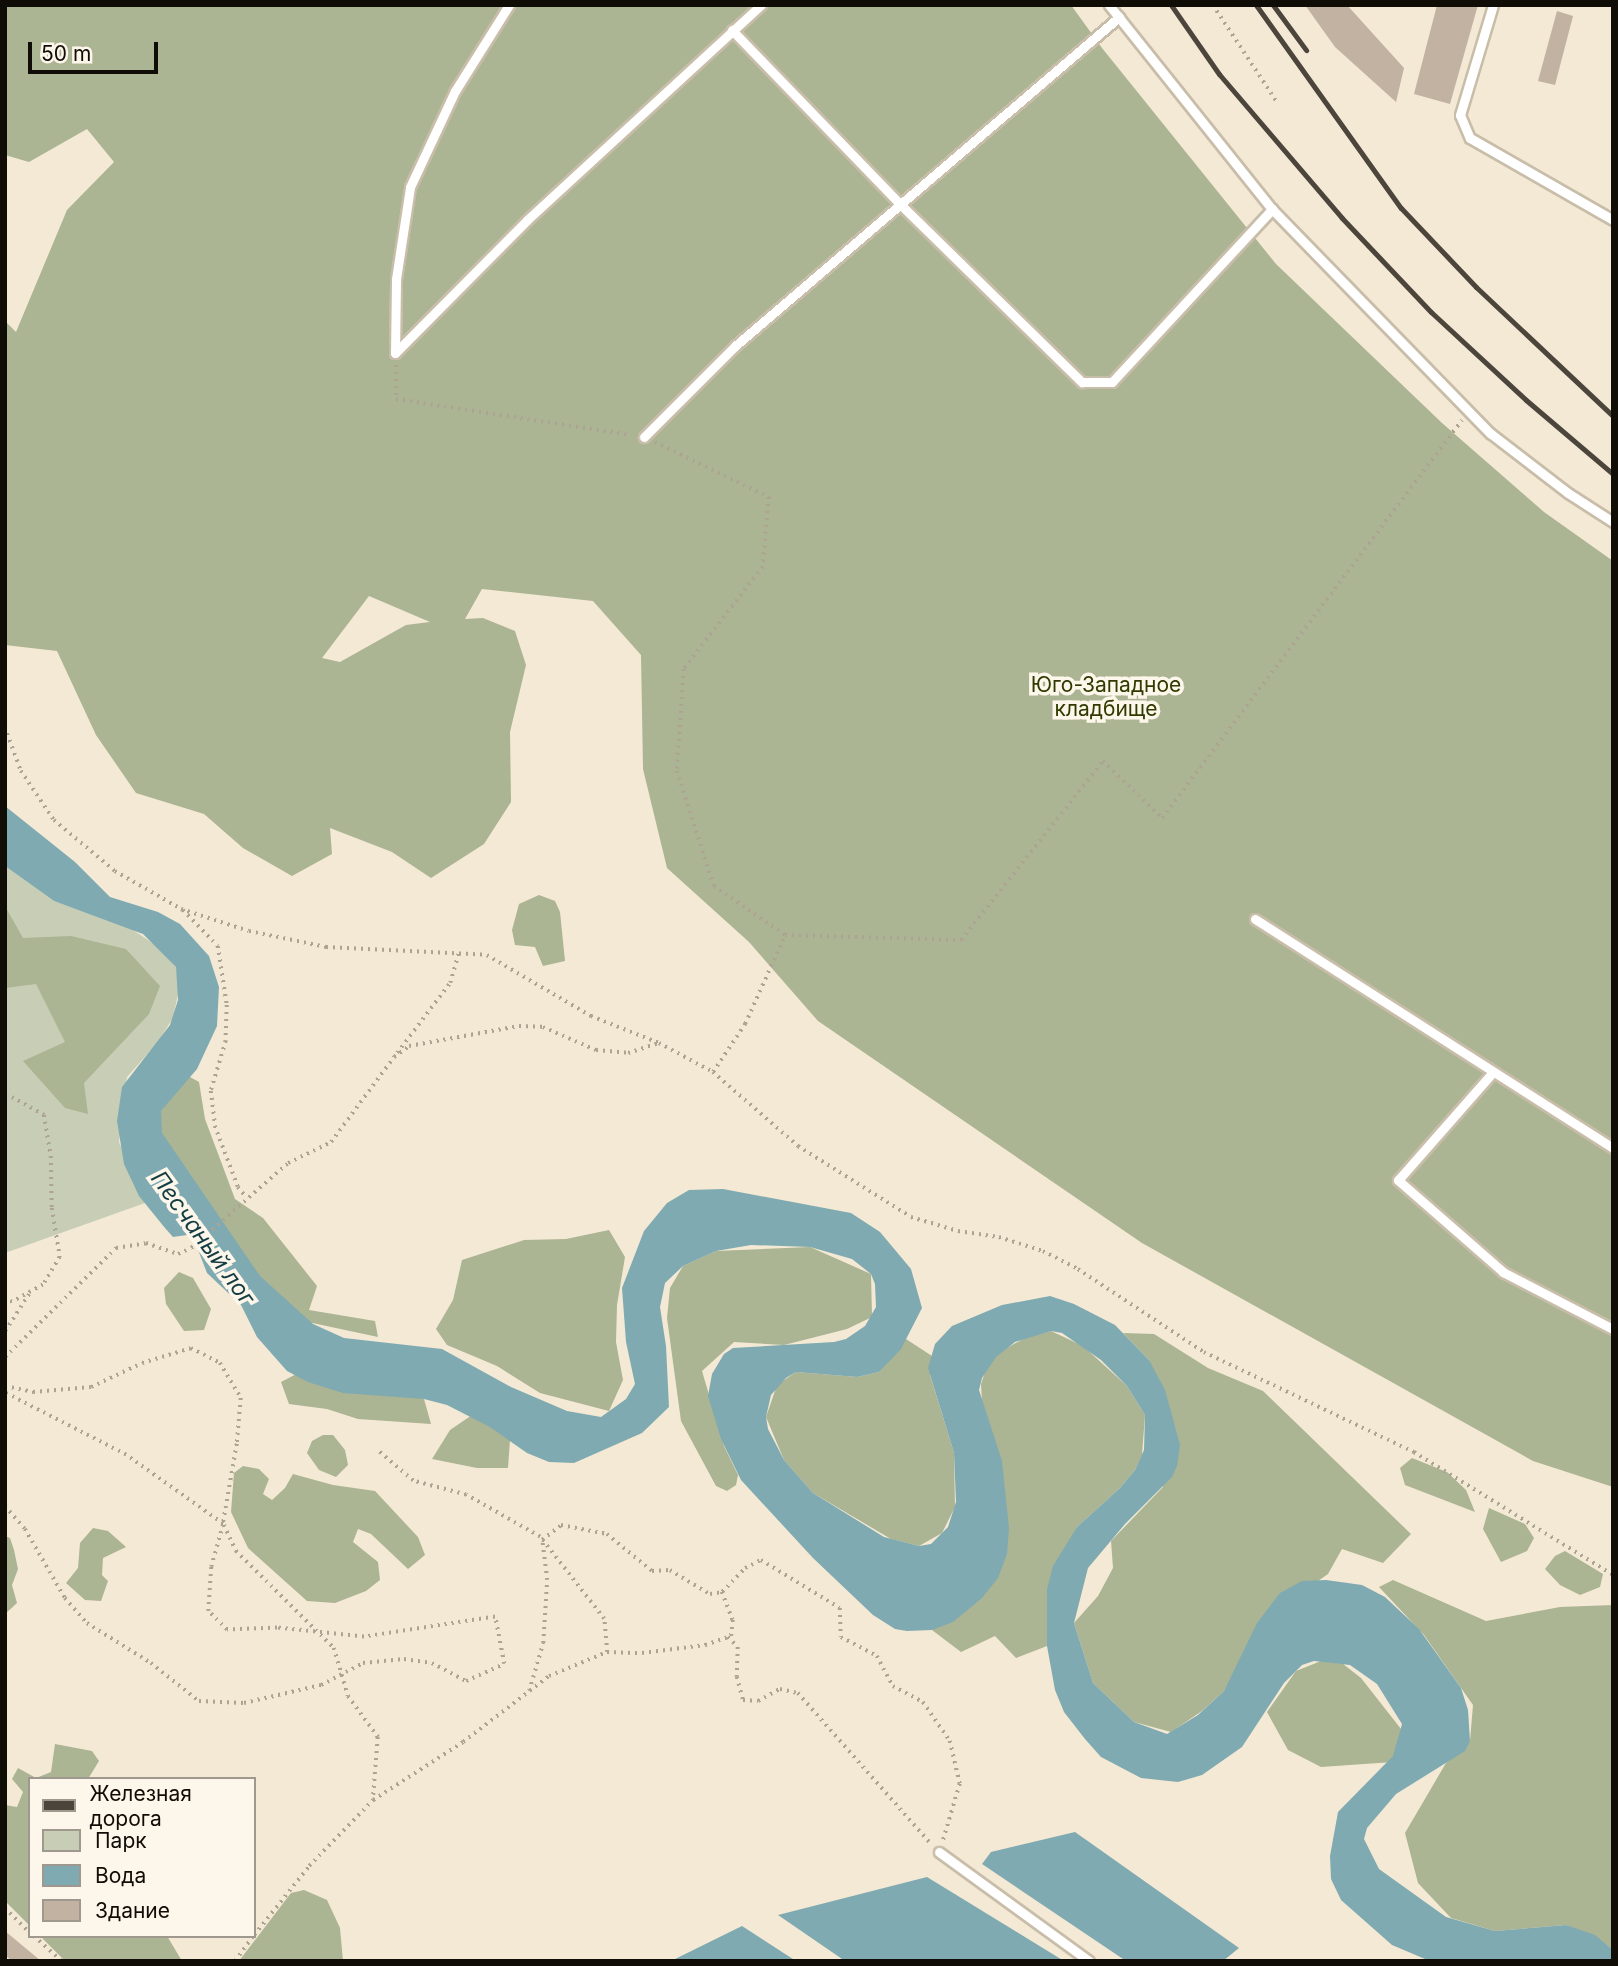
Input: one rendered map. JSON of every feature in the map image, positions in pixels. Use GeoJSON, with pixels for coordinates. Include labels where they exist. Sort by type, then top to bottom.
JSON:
{"type":"FeatureCollection","features":[{"type":"Feature","properties":{"kind":"lane"},"geometry":{"type":"LineString","coordinates":[[396,353],[396,279],[410,187],[455,91],[509,5]]}},
{"type":"Feature","properties":{"kind":"lane"},"geometry":{"type":"LineString","coordinates":[[396,353],[527,219],[761,5]]}},
{"type":"Feature","properties":{"kind":"lane"},"geometry":{"type":"LineString","coordinates":[[1109,5],[1272,209],[1490,433],[1558,485],[1613,522]]}},
{"type":"Feature","properties":{"kind":"lane"},"geometry":{"type":"LineString","coordinates":[[1493,5],[1460,115],[1470,138],[1613,219]]}},
{"type":"Feature","properties":{"kind":"lane"},"geometry":{"type":"LineString","coordinates":[[644,437],[735,346],[1119,17]]}},
{"type":"Feature","properties":{"kind":"lane"},"geometry":{"type":"LineString","coordinates":[[732,30],[901,204],[1082,382],[1112,382],[1272,209]]}},
{"type":"Feature","properties":{"kind":"lane"},"geometry":{"type":"LineString","coordinates":[[1255,919],[1613,1148]]}},
{"type":"Feature","properties":{"kind":"lane"},"geometry":{"type":"LineString","coordinates":[[1493,1072],[1398,1180],[1503,1272],[1613,1329]]}},
{"type":"Feature","properties":{"kind":"lane"},"geometry":{"type":"LineString","coordinates":[[939,1852],[1089,1961]]}},
{"type":"Feature","properties":{"kind":"path"},"geometry":{"type":"LineString","coordinates":[[1213,5],[1277,102]]}},
{"type":"Feature","properties":{"kind":"path"},"geometry":{"type":"LineString","coordinates":[[396,353],[396,399],[644,437],[769,497],[762,567],[684,669],[677,771],[714,886],[785,935],[961,940],[1104,761],[1161,818],[1469,411]]}},
{"type":"Feature","properties":{"kind":"path"},"geometry":{"type":"LineString","coordinates":[[5,727],[21,771],[54,820],[115,872],[181,909],[249,931],[326,947],[402,953],[459,951],[487,955],[591,1016],[659,1043],[713,1072],[798,1146],[900,1210],[958,1231],[999,1237],[1043,1251],[1078,1269],[1203,1352],[1414,1452],[1613,1575]]}},
{"type":"Feature","properties":{"kind":"path"},"geometry":{"type":"LineString","coordinates":[[181,909],[218,946],[227,1005],[226,1041],[211,1091],[215,1126],[238,1187],[247,1198]]}},
{"type":"Feature","properties":{"kind":"path"},"geometry":{"type":"LineString","coordinates":[[713,1072],[745,1024],[785,935]]}},
{"type":"Feature","properties":{"kind":"path"},"geometry":{"type":"LineString","coordinates":[[5,1357],[116,1248],[146,1243],[178,1254],[191,1248],[222,1217],[288,1163],[331,1142],[450,982],[459,951]]}},
{"type":"Feature","properties":{"kind":"path"},"geometry":{"type":"LineString","coordinates":[[394,1057],[409,1046],[519,1026],[543,1027],[596,1050],[628,1053],[659,1043]]}},
{"type":"Feature","properties":{"kind":"path"},"geometry":{"type":"LineString","coordinates":[[5,1098],[12,1097],[44,1115],[51,1156],[52,1208],[60,1257],[43,1285],[12,1302],[5,1300]]}},
{"type":"Feature","properties":{"kind":"path"},"geometry":{"type":"LineString","coordinates":[[5,1331],[30,1292]]}},
{"type":"Feature","properties":{"kind":"path"},"geometry":{"type":"LineString","coordinates":[[5,1386],[33,1392],[91,1387],[142,1363],[191,1348],[220,1363],[241,1398],[237,1444],[223,1524],[211,1567],[208,1611],[227,1630],[276,1628],[364,1637],[495,1617],[504,1664],[466,1681],[432,1663],[404,1659],[363,1663],[321,1685],[244,1703],[199,1701],[151,1663],[87,1623],[65,1598],[25,1529],[5,1506]]}},
{"type":"Feature","properties":{"kind":"path"},"geometry":{"type":"LineString","coordinates":[[5,1393],[126,1455],[223,1524],[236,1551],[334,1648],[348,1696],[378,1737],[373,1800]]}},
{"type":"Feature","properties":{"kind":"path"},"geometry":{"type":"LineString","coordinates":[[377,1450],[413,1481],[466,1495],[542,1540],[604,1619],[607,1652]]}},
{"type":"Feature","properties":{"kind":"path"},"geometry":{"type":"LineString","coordinates":[[256,1932],[309,1866],[373,1800],[463,1742],[549,1676],[607,1652],[642,1653],[705,1645],[728,1637],[738,1647],[737,1677],[743,1700],[758,1701],[780,1689],[798,1693],[939,1852],[950,1826],[960,1784],[950,1741],[923,1702],[893,1686],[877,1656],[841,1637],[840,1608],[761,1560],[745,1568],[722,1592],[710,1594],[670,1570],[652,1571],[607,1534],[561,1525],[542,1540]]}},
{"type":"Feature","properties":{"kind":"path"},"geometry":{"type":"LineString","coordinates":[[529,1691],[543,1643],[547,1580],[542,1540]]}},
{"type":"Feature","properties":{"kind":"path"},"geometry":{"type":"LineString","coordinates":[[722,1592],[733,1620],[731,1639]]}},
{"type":"Feature","properties":{"kind":"path"},"geometry":{"type":"LineString","coordinates":[[5,1908],[28,1931]]}},
{"type":"Feature","properties":{"kind":"path"},"geometry":{"type":"LineString","coordinates":[[36,1938],[62,1961]]}},
{"type":"Feature","properties":{"kind":"path"},"geometry":{"type":"LineString","coordinates":[[235,1961],[252,1938]]}},
{"type":"Feature","properties":{"kind":"green space","name":"Юго-Западное кладбище"},"geometry":{"type":"Polygon","coordinates":[[[5,5],[1071,5],[1102,48],[1276,264],[1442,423],[1544,512],[1613,561],[1613,1487],[1533,1461],[1142,1243],[818,1021],[749,942],[667,868],[643,769],[641,655],[593,601],[482,589],[465,619],[483,618],[515,631],[526,665],[510,732],[511,802],[484,844],[431,878],[392,852],[330,828],[332,854],[292,876],[243,848],[204,814],[136,793],[96,735],[57,651],[5,645],[5,321],[16,332],[67,210],[114,162],[87,129],[29,162],[5,155],[5,5]],[[369,596],[322,658],[340,662],[406,625],[430,622],[369,596]]]}},
{"type":"Feature","properties":{"kind":"green space"},"geometry":{"type":"Polygon","coordinates":[[[5,866],[54,901],[130,928],[160,948],[176,967],[179,989],[173,1018],[157,1043],[127,1077],[119,1142],[145,1203],[5,1253],[5,866]]]}},
{"type":"Feature","properties":{"kind":"green space"},"geometry":{"type":"Polygon","coordinates":[[[539,895],[555,901],[560,912],[565,961],[543,966],[535,947],[515,945],[512,930],[519,904],[539,895]]]}},
{"type":"Feature","properties":{"kind":"green space"},"geometry":{"type":"Polygon","coordinates":[[[5,906],[23,938],[71,936],[126,949],[160,986],[149,1014],[84,1083],[88,1114],[65,1108],[23,1061],[65,1042],[36,984],[5,988],[5,906]]]}},
{"type":"Feature","properties":{"kind":"green space"},"geometry":{"type":"Polygon","coordinates":[[[190,1077],[199,1082],[205,1119],[235,1199],[263,1218],[317,1286],[309,1310],[375,1321],[378,1337],[303,1321],[231,1261],[158,1138],[163,1094],[180,1080],[190,1077]]]}},
{"type":"Feature","properties":{"kind":"green space"},"geometry":{"type":"Polygon","coordinates":[[[609,1230],[625,1257],[617,1305],[616,1342],[623,1380],[609,1411],[540,1393],[497,1366],[447,1345],[436,1329],[453,1300],[462,1260],[524,1240],[566,1239],[609,1230]]]}},
{"type":"Feature","properties":{"kind":"green space"},"geometry":{"type":"Polygon","coordinates":[[[810,1247],[871,1274],[872,1317],[847,1329],[784,1345],[734,1342],[702,1371],[724,1446],[738,1475],[736,1485],[727,1491],[716,1486],[681,1421],[667,1318],[670,1288],[683,1266],[716,1251],[810,1247]]]}},
{"type":"Feature","properties":{"kind":"green space"},"geometry":{"type":"Polygon","coordinates":[[[179,1272],[193,1278],[211,1309],[204,1330],[184,1331],[166,1304],[164,1288],[179,1272]]]}},
{"type":"Feature","properties":{"kind":"green space"},"geometry":{"type":"Polygon","coordinates":[[[1051,1331],[1083,1346],[1127,1386],[1145,1415],[1142,1455],[1135,1470],[1120,1488],[1077,1527],[1049,1582],[1047,1646],[1016,1658],[995,1636],[961,1652],[932,1630],[986,1593],[994,1439],[982,1402],[981,1384],[990,1357],[1027,1337],[1051,1331]]]}},
{"type":"Feature","properties":{"kind":"green space"},"geometry":{"type":"Polygon","coordinates":[[[1123,1333],[1154,1334],[1208,1368],[1263,1391],[1411,1534],[1383,1563],[1342,1549],[1328,1574],[1318,1581],[1286,1590],[1224,1691],[1202,1711],[1171,1732],[1134,1722],[1093,1683],[1074,1623],[1098,1596],[1113,1568],[1111,1541],[1163,1487],[1149,1360],[1123,1333]]]}},
{"type":"Feature","properties":{"kind":"green space"},"geometry":{"type":"Polygon","coordinates":[[[906,1339],[932,1356],[930,1375],[954,1453],[955,1507],[942,1533],[919,1546],[891,1539],[813,1493],[784,1460],[766,1417],[777,1385],[796,1372],[857,1377],[879,1372],[906,1339]]]}},
{"type":"Feature","properties":{"kind":"green space"},"geometry":{"type":"Polygon","coordinates":[[[306,1369],[424,1399],[431,1424],[358,1419],[327,1409],[289,1404],[281,1382],[306,1369]]]}},
{"type":"Feature","properties":{"kind":"green space"},"geometry":{"type":"Polygon","coordinates":[[[475,1413],[510,1440],[508,1468],[477,1468],[432,1459],[450,1430],[475,1413]]]}},
{"type":"Feature","properties":{"kind":"green space"},"geometry":{"type":"Polygon","coordinates":[[[323,1435],[333,1435],[345,1450],[348,1465],[336,1477],[319,1470],[307,1453],[312,1441],[323,1435]]]}},
{"type":"Feature","properties":{"kind":"green space"},"geometry":{"type":"Polygon","coordinates":[[[1412,1458],[1447,1472],[1466,1490],[1475,1512],[1405,1485],[1400,1468],[1412,1458]]]}},
{"type":"Feature","properties":{"kind":"green space"},"geometry":{"type":"Polygon","coordinates":[[[243,1466],[259,1469],[269,1479],[263,1494],[272,1500],[285,1488],[293,1474],[333,1485],[375,1491],[418,1537],[425,1555],[408,1569],[371,1534],[358,1529],[353,1542],[378,1562],[380,1580],[366,1591],[335,1603],[307,1601],[248,1548],[231,1512],[234,1473],[243,1466]]]}},
{"type":"Feature","properties":{"kind":"green space"},"geometry":{"type":"Polygon","coordinates":[[[1489,1508],[1525,1524],[1534,1538],[1527,1551],[1501,1562],[1483,1529],[1489,1508]]]}},
{"type":"Feature","properties":{"kind":"green space"},"geometry":{"type":"Polygon","coordinates":[[[93,1528],[108,1531],[126,1547],[103,1558],[102,1575],[108,1581],[101,1601],[85,1600],[66,1583],[78,1568],[80,1543],[93,1528]]]}},
{"type":"Feature","properties":{"kind":"green space"},"geometry":{"type":"Polygon","coordinates":[[[5,1536],[10,1538],[18,1569],[12,1585],[17,1603],[5,1614],[5,1536]]]}},
{"type":"Feature","properties":{"kind":"green space"},"geometry":{"type":"Polygon","coordinates":[[[1565,1551],[1603,1574],[1600,1587],[1580,1595],[1560,1585],[1545,1569],[1555,1556],[1565,1551]]]}},
{"type":"Feature","properties":{"kind":"green space"},"geometry":{"type":"Polygon","coordinates":[[[1393,1580],[1486,1621],[1560,1607],[1613,1605],[1613,1950],[1599,1939],[1566,1925],[1495,1931],[1451,1918],[1418,1883],[1405,1833],[1446,1763],[1470,1741],[1473,1705],[1424,1635],[1379,1587],[1393,1580]]]}},
{"type":"Feature","properties":{"kind":"green space"},"geometry":{"type":"Polygon","coordinates":[[[1321,1661],[1343,1664],[1361,1678],[1401,1729],[1393,1762],[1321,1767],[1288,1750],[1267,1712],[1296,1671],[1321,1661]]]}},
{"type":"Feature","properties":{"kind":"green space"},"geometry":{"type":"Polygon","coordinates":[[[55,1744],[92,1751],[99,1761],[89,1777],[38,1777],[51,1772],[55,1744]]]}},
{"type":"Feature","properties":{"kind":"green space"},"geometry":{"type":"Polygon","coordinates":[[[18,1768],[34,1777],[28,1777],[28,1924],[5,1901],[5,1805],[17,1807],[23,1792],[12,1779],[18,1768]]]}},
{"type":"Feature","properties":{"kind":"green space"},"geometry":{"type":"Polygon","coordinates":[[[304,1890],[327,1900],[340,1928],[343,1961],[239,1961],[291,1893],[304,1890]]]}},
{"type":"Feature","properties":{"kind":"green space"},"geometry":{"type":"Polygon","coordinates":[[[42,1938],[168,1938],[182,1961],[65,1961],[42,1938]]]}},
{"type":"Feature","properties":{"kind":"water","name":"Песчаный лог"},"geometry":{"type":"Polygon","coordinates":[[[5,806],[75,862],[110,897],[158,912],[180,924],[209,956],[219,987],[217,1026],[197,1069],[161,1111],[162,1133],[260,1276],[313,1324],[344,1338],[442,1349],[511,1387],[567,1411],[601,1417],[626,1399],[635,1384],[626,1342],[622,1288],[644,1231],[667,1203],[689,1190],[723,1189],[851,1213],[880,1232],[911,1269],[922,1308],[901,1349],[879,1372],[857,1377],[796,1372],[786,1378],[771,1395],[766,1417],[768,1429],[784,1460],[813,1493],[884,1537],[919,1546],[931,1544],[948,1527],[956,1502],[954,1453],[928,1368],[935,1344],[952,1326],[1002,1305],[1050,1296],[1074,1304],[1115,1325],[1149,1360],[1165,1390],[1180,1445],[1177,1466],[1172,1477],[1125,1524],[1088,1568],[1074,1623],[1093,1683],[1134,1722],[1167,1734],[1198,1715],[1224,1691],[1257,1623],[1280,1593],[1302,1581],[1326,1580],[1362,1585],[1385,1597],[1419,1629],[1461,1688],[1468,1710],[1470,1741],[1465,1751],[1396,1794],[1367,1828],[1364,1839],[1379,1869],[1446,1917],[1495,1931],[1566,1925],[1595,1935],[1613,1950],[1613,1961],[1425,1959],[1392,1945],[1341,1900],[1331,1879],[1330,1856],[1338,1812],[1393,1756],[1402,1724],[1377,1684],[1350,1665],[1314,1661],[1302,1665],[1284,1683],[1242,1747],[1202,1775],[1178,1782],[1141,1778],[1101,1757],[1085,1739],[1064,1712],[1055,1690],[1047,1646],[1047,1589],[1053,1566],[1077,1527],[1120,1488],[1135,1470],[1144,1450],[1145,1415],[1127,1386],[1101,1360],[1062,1333],[1051,1331],[1015,1342],[996,1357],[982,1378],[979,1390],[1002,1461],[1009,1528],[1007,1554],[998,1578],[982,1598],[953,1622],[932,1630],[895,1629],[873,1615],[813,1558],[741,1480],[721,1439],[708,1396],[712,1374],[724,1354],[733,1348],[834,1342],[846,1339],[865,1326],[876,1307],[875,1284],[871,1274],[852,1259],[810,1247],[751,1245],[716,1251],[683,1266],[665,1283],[660,1307],[666,1346],[669,1407],[642,1433],[574,1463],[549,1462],[527,1453],[490,1427],[447,1405],[424,1399],[343,1393],[308,1382],[287,1371],[257,1337],[241,1305],[207,1273],[195,1242],[187,1235],[173,1237],[139,1196],[124,1164],[117,1121],[122,1087],[170,1025],[178,1000],[176,967],[143,934],[54,901],[5,866],[5,806]]]}},
{"type":"Feature","properties":{"kind":"water"},"geometry":{"type":"Polygon","coordinates":[[[1075,1832],[1239,1948],[1223,1961],[1126,1961],[982,1864],[991,1852],[1075,1832]]]}},
{"type":"Feature","properties":{"kind":"water"},"geometry":{"type":"Polygon","coordinates":[[[927,1877],[1064,1961],[845,1961],[778,1915],[927,1877]]]}},
{"type":"Feature","properties":{"kind":"water"},"geometry":{"type":"Polygon","coordinates":[[[742,1926],[796,1961],[671,1961],[742,1926]]]}},
{"type":"Feature","properties":{"kind":"building"},"geometry":{"type":"Polygon","coordinates":[[[1305,5],[1347,5],[1404,68],[1396,102],[1335,47],[1305,5]]]}},
{"type":"Feature","properties":{"kind":"building"},"geometry":{"type":"Polygon","coordinates":[[[1437,5],[1478,5],[1450,104],[1414,94],[1437,5]]]}},
{"type":"Feature","properties":{"kind":"building"},"geometry":{"type":"Polygon","coordinates":[[[1557,11],[1573,16],[1555,85],[1538,81],[1557,11]]]}},
{"type":"Feature","properties":{"kind":"building"},"geometry":{"type":"Polygon","coordinates":[[[5,1931],[41,1961],[12,1961],[5,1955],[5,1931]]]}},
{"type":"Feature","properties":{"kind":"railway"},"geometry":{"type":"LineString","coordinates":[[1171,5],[1219,74],[1342,218],[1431,312],[1526,400],[1613,474]]}},
{"type":"Feature","properties":{"kind":"railway"},"geometry":{"type":"LineString","coordinates":[[1256,5],[1401,208],[1476,287],[1613,416]]}},
{"type":"Feature","properties":{"kind":"railway"},"geometry":{"type":"LineString","coordinates":[[1273,5],[1306,50]]}}]}
